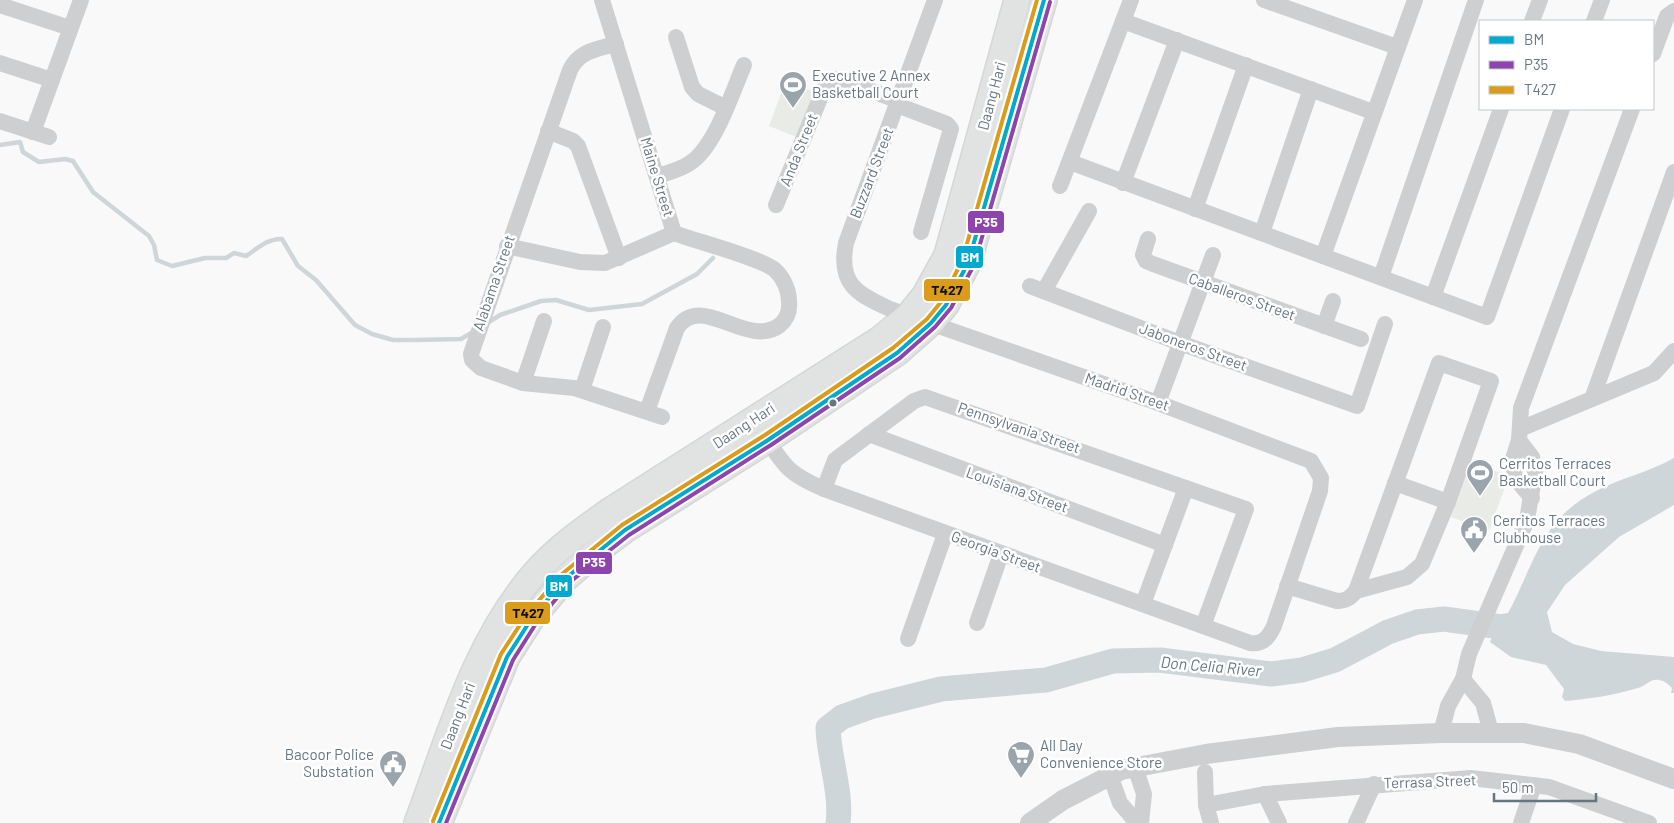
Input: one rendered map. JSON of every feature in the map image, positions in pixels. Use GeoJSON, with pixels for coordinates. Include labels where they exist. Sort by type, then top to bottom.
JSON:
{"type":"FeatureCollection","features":[{"type":"Feature","properties":{"kind":"main road","name":"Daang Hari"},"geometry":{"type":"LineString","coordinates":[[439,823],[497,677],[513,646],[549,597],[579,565],[613,539],[768,440],[897,353],[920,320],[958,285],[968,263],[1016,55],[1017,0]]}},
{"type":"Feature","properties":{"kind":"main road","name":"Daang Hari"},"geometry":{"type":"LineString","coordinates":[[1016,55],[1044,0]]}},
{"type":"Feature","properties":{"kind":"main road","name":"Daang Hari"},"geometry":{"type":"LineString","coordinates":[[417,823],[462,702],[483,654],[500,622],[536,572],[578,533],[611,510],[880,339],[920,320]]}},
{"type":"Feature","properties":{"kind":"street"},"geometry":{"type":"LineString","coordinates":[[33,132],[81,0]]}},
{"type":"Feature","properties":{"kind":"street","name":"Maine Street"},"geometry":{"type":"LineString","coordinates":[[602,0],[658,176],[674,233],[776,270],[789,294],[788,315],[780,324],[770,330],[758,332],[746,330],[702,315],[682,321],[677,328],[655,414]]}},
{"type":"Feature","properties":{"kind":"street","name":"Buzzard Street"},"geometry":{"type":"LineString","coordinates":[[920,320],[860,294],[852,287],[844,264],[846,243],[935,0]]}},
{"type":"Feature","properties":{"kind":"street"},"geometry":{"type":"LineString","coordinates":[[1060,186],[1131,0]]}},
{"type":"Feature","properties":{"kind":"street"},"geometry":{"type":"LineString","coordinates":[[1264,0],[1397,47]]}},
{"type":"Feature","properties":{"kind":"street"},"geometry":{"type":"LineString","coordinates":[[1322,256],[1415,0]]}},
{"type":"Feature","properties":{"kind":"street"},"geometry":{"type":"LineString","coordinates":[[1381,277],[1476,0]]}},
{"type":"Feature","properties":{"kind":"street"},"geometry":{"type":"LineString","coordinates":[[1532,20],[1540,0]]}},
{"type":"Feature","properties":{"kind":"street"},"geometry":{"type":"LineString","coordinates":[[1594,20],[1602,0]]}},
{"type":"Feature","properties":{"kind":"street"},"geometry":{"type":"LineString","coordinates":[[0,5],[70,28]]}},
{"type":"Feature","properties":{"kind":"street"},"geometry":{"type":"LineString","coordinates":[[1654,51],[1667,16],[1673,11]]}},
{"type":"Feature","properties":{"kind":"street"},"geometry":{"type":"LineString","coordinates":[[1123,21],[1373,112]]}},
{"type":"Feature","properties":{"kind":"street"},"geometry":{"type":"LineString","coordinates":[[676,37],[692,87],[698,94],[726,108]]}},
{"type":"Feature","properties":{"kind":"street"},"geometry":{"type":"LineString","coordinates":[[1124,183],[1177,40]]}},
{"type":"Feature","properties":{"kind":"street","name":"Alabama Street"},"geometry":{"type":"LineString","coordinates":[[616,44],[586,53],[573,63],[486,304],[472,348],[472,360],[476,365],[523,383],[582,390],[655,414]]}},
{"type":"Feature","properties":{"kind":"street"},"geometry":{"type":"LineString","coordinates":[[0,63],[52,80]]}},
{"type":"Feature","properties":{"kind":"street"},"geometry":{"type":"LineString","coordinates":[[658,176],[682,168],[700,154],[726,108],[744,65]]}},
{"type":"Feature","properties":{"kind":"street"},"geometry":{"type":"LineString","coordinates":[[1195,209],[1246,65]]}},
{"type":"Feature","properties":{"kind":"street","name":"Anda Street"},"geometry":{"type":"LineString","coordinates":[[776,205],[826,84],[834,79],[840,79],[947,124],[951,129],[921,232]]}},
{"type":"Feature","properties":{"kind":"street"},"geometry":{"type":"LineString","coordinates":[[1262,233],[1311,89]]}},
{"type":"Feature","properties":{"kind":"street"},"geometry":{"type":"LineString","coordinates":[[1433,297],[1501,110]]}},
{"type":"Feature","properties":{"kind":"street"},"geometry":{"type":"LineString","coordinates":[[1070,162],[1487,317],[1562,110]]}},
{"type":"Feature","properties":{"kind":"street"},"geometry":{"type":"LineString","coordinates":[[1441,732],[1448,706],[1463,679],[1469,654],[1527,520],[1532,498],[1515,478],[1513,459],[1520,434],[1521,408],[1632,110]]}},
{"type":"Feature","properties":{"kind":"street"},"geometry":{"type":"LineString","coordinates":[[0,121],[50,137]]}},
{"type":"Feature","properties":{"kind":"street"},"geometry":{"type":"LineString","coordinates":[[548,131],[573,141],[578,146],[619,258]]}},
{"type":"Feature","properties":{"kind":"street"},"geometry":{"type":"LineString","coordinates":[[1592,399],[1670,198],[1674,172]]}},
{"type":"Feature","properties":{"kind":"street","name":"Jaboneros Street"},"geometry":{"type":"LineString","coordinates":[[1088,211],[1037,288],[1180,343],[1357,406],[1386,324]]}},
{"type":"Feature","properties":{"kind":"street"},"geometry":{"type":"LineString","coordinates":[[507,246],[593,264],[619,258],[674,233]]}},
{"type":"Feature","properties":{"kind":"street","name":"Caballeros Street"},"geometry":{"type":"LineString","coordinates":[[1148,239],[1143,255],[1146,261],[1361,339]]}},
{"type":"Feature","properties":{"kind":"street"},"geometry":{"type":"LineString","coordinates":[[1158,403],[1213,255]]}},
{"type":"Feature","properties":{"kind":"street"},"geometry":{"type":"LineString","coordinates":[[1324,326],[1333,301]]}},
{"type":"Feature","properties":{"kind":"street","name":"Madrid Street"},"geometry":{"type":"LineString","coordinates":[[920,320],[1158,403],[1311,461],[1317,468],[1321,478],[1320,491],[1287,586]]}},
{"type":"Feature","properties":{"kind":"street"},"geometry":{"type":"LineString","coordinates":[[523,383],[544,322]]}},
{"type":"Feature","properties":{"kind":"street"},"geometry":{"type":"LineString","coordinates":[[582,390],[604,328]]}},
{"type":"Feature","properties":{"kind":"street"},"geometry":{"type":"LineString","coordinates":[[1520,434],[1592,399],[1654,373],[1674,351]]}},
{"type":"Feature","properties":{"kind":"street"},"geometry":{"type":"LineString","coordinates":[[1287,586],[1337,601],[1350,598],[1356,591],[1439,363],[1491,381],[1427,555],[1416,572],[1393,582],[1356,591]]}},
{"type":"Feature","properties":{"kind":"street","name":"Pennsylvania Street"},"geometry":{"type":"LineString","coordinates":[[824,489],[835,460],[914,401],[925,397],[1246,509],[1203,626]]}},
{"type":"Feature","properties":{"kind":"street","name":"Georgia Street"},"geometry":{"type":"LineString","coordinates":[[754,419],[786,467],[794,475],[824,489],[1250,643],[1257,644],[1264,641],[1274,626],[1287,586]]}},
{"type":"Feature","properties":{"kind":"street","name":"Louisiana Street"},"geometry":{"type":"LineString","coordinates":[[869,434],[1165,545]]}},
{"type":"Feature","properties":{"kind":"street"},"geometry":{"type":"LineString","coordinates":[[1395,483],[1448,502]]}},
{"type":"Feature","properties":{"kind":"street"},"geometry":{"type":"LineString","coordinates":[[1143,604],[1186,488]]}},
{"type":"Feature","properties":{"kind":"street"},"geometry":{"type":"LineString","coordinates":[[908,638],[945,534]]}},
{"type":"Feature","properties":{"kind":"street"},"geometry":{"type":"LineString","coordinates":[[977,623],[1001,554]]}},
{"type":"Feature","properties":{"kind":"street"},"geometry":{"type":"LineString","coordinates":[[1463,679],[1483,703],[1491,732]]}},
{"type":"Feature","properties":{"kind":"street"},"geometry":{"type":"LineString","coordinates":[[1030,823],[1064,800],[1110,775],[1135,767],[1291,742],[1347,736],[1491,732],[1550,737],[1579,744],[1674,780]]}},
{"type":"Feature","properties":{"kind":"street"},"geometry":{"type":"LineString","coordinates":[[1135,767],[1144,794],[1141,823]]}},
{"type":"Feature","properties":{"kind":"street"},"geometry":{"type":"LineString","coordinates":[[1205,772],[1206,805],[1211,823]]}},
{"type":"Feature","properties":{"kind":"street"},"geometry":{"type":"LineString","coordinates":[[1110,775],[1120,802],[1137,823]]}},
{"type":"Feature","properties":{"kind":"street","name":"Terrasa Street"},"geometry":{"type":"LineString","coordinates":[[1206,805],[1265,794],[1374,784],[1471,778],[1549,787],[1649,823]]}},
{"type":"Feature","properties":{"kind":"street"},"geometry":{"type":"LineString","coordinates":[[1362,821],[1374,784]]}},
{"type":"Feature","properties":{"kind":"street"},"geometry":{"type":"LineString","coordinates":[[1521,823],[1534,785]]}},
{"type":"Feature","properties":{"kind":"street"},"geometry":{"type":"LineString","coordinates":[[1265,794],[1279,823]]}},
{"type":"Feature","properties":{"kind":"shaded area","name":"Executive 2 Annex Basketball Court"},"geometry":{"type":"Polygon","coordinates":[[[786,80],[817,93],[799,138],[769,126],[786,80]]]}},
{"type":"Feature","properties":{"kind":"shaded area"},"geometry":{"type":"Polygon","coordinates":[[[1674,458],[1674,505],[1619,537],[1565,585],[1547,612],[1552,632],[1573,644],[1601,651],[1674,657],[1674,693],[1671,693],[1672,688],[1666,683],[1656,680],[1620,693],[1565,701],[1562,697],[1564,689],[1546,665],[1511,657],[1490,642],[1501,614],[1508,613],[1541,544],[1563,515],[1578,502],[1596,491],[1674,458]]]}},
{"type":"Feature","properties":{"kind":"shaded area","name":"Cerritos Terraces Basketball Court"},"geometry":{"type":"Polygon","coordinates":[[[1471,462],[1509,476],[1489,531],[1451,517],[1471,462]]]}},
{"type":"Feature","properties":{"kind":"waterway"},"geometry":{"type":"LineString","coordinates":[[0,145],[20,142],[23,152],[39,162],[65,159],[73,161],[93,192],[149,236],[154,245],[157,260],[172,266],[205,258],[226,258],[234,253],[246,256],[267,242],[282,239],[298,266],[316,280],[355,325],[372,334],[393,340],[414,340],[461,339],[473,332]]}},
{"type":"Feature","properties":{"kind":"waterway"},"geometry":{"type":"LineString","coordinates":[[486,324],[500,315],[541,301],[556,300],[589,310],[642,304],[697,274],[713,258]]}},
{"type":"Feature","properties":{"kind":"waterway","name":"Don Celia River"},"geometry":{"type":"LineString","coordinates":[[838,823],[837,787],[828,728],[842,717],[873,706],[941,689],[1046,680],[1113,661],[1160,660],[1271,674],[1302,670],[1335,660],[1388,632],[1417,622],[1444,619],[1523,630],[1529,634]]}},
{"type":"Feature","properties":{"kind":"transit line","name":"T427"},"geometry":{"type":"LineString","coordinates":[[433,821],[501,654],[527,614],[562,574],[622,525],[765,435],[893,348],[927,319],[941,302],[962,261],[1037,0]]}},
{"type":"Feature","properties":{"kind":"transit line","name":"BM"},"geometry":{"type":"LineString","coordinates":[[439,823],[507,657],[532,618],[566,578],[625,530],[768,440],[897,353],[931,323],[946,305],[968,263],[1044,0]]}},
{"type":"Feature","properties":{"kind":"transit line","name":"P35"},"geometry":{"type":"LineString","coordinates":[[446,823],[513,660],[537,622],[570,582],[629,535],[771,445],[900,358],[935,327],[951,308],[974,265],[1050,2]]}},
{"type":"Feature","properties":{"kind":"place","name":"Executive 2 Annex Basketball Court"},"geometry":{"type":"Point","coordinates":[793,109]}},
{"type":"Feature","properties":{"kind":"place","name":"Cerritos Terraces Basketball Court"},"geometry":{"type":"Point","coordinates":[1480,497]}},
{"type":"Feature","properties":{"kind":"place","name":"Cerritos Terraces Clubhouse"},"geometry":{"type":"Point","coordinates":[1474,554]}},
{"type":"Feature","properties":{"kind":"place","name":"All Day Convenience Store"},"geometry":{"type":"Point","coordinates":[1021,779]}},
{"type":"Feature","properties":{"kind":"place","name":"Bacoor Police Substation"},"geometry":{"type":"Point","coordinates":[393,788]}}]}
